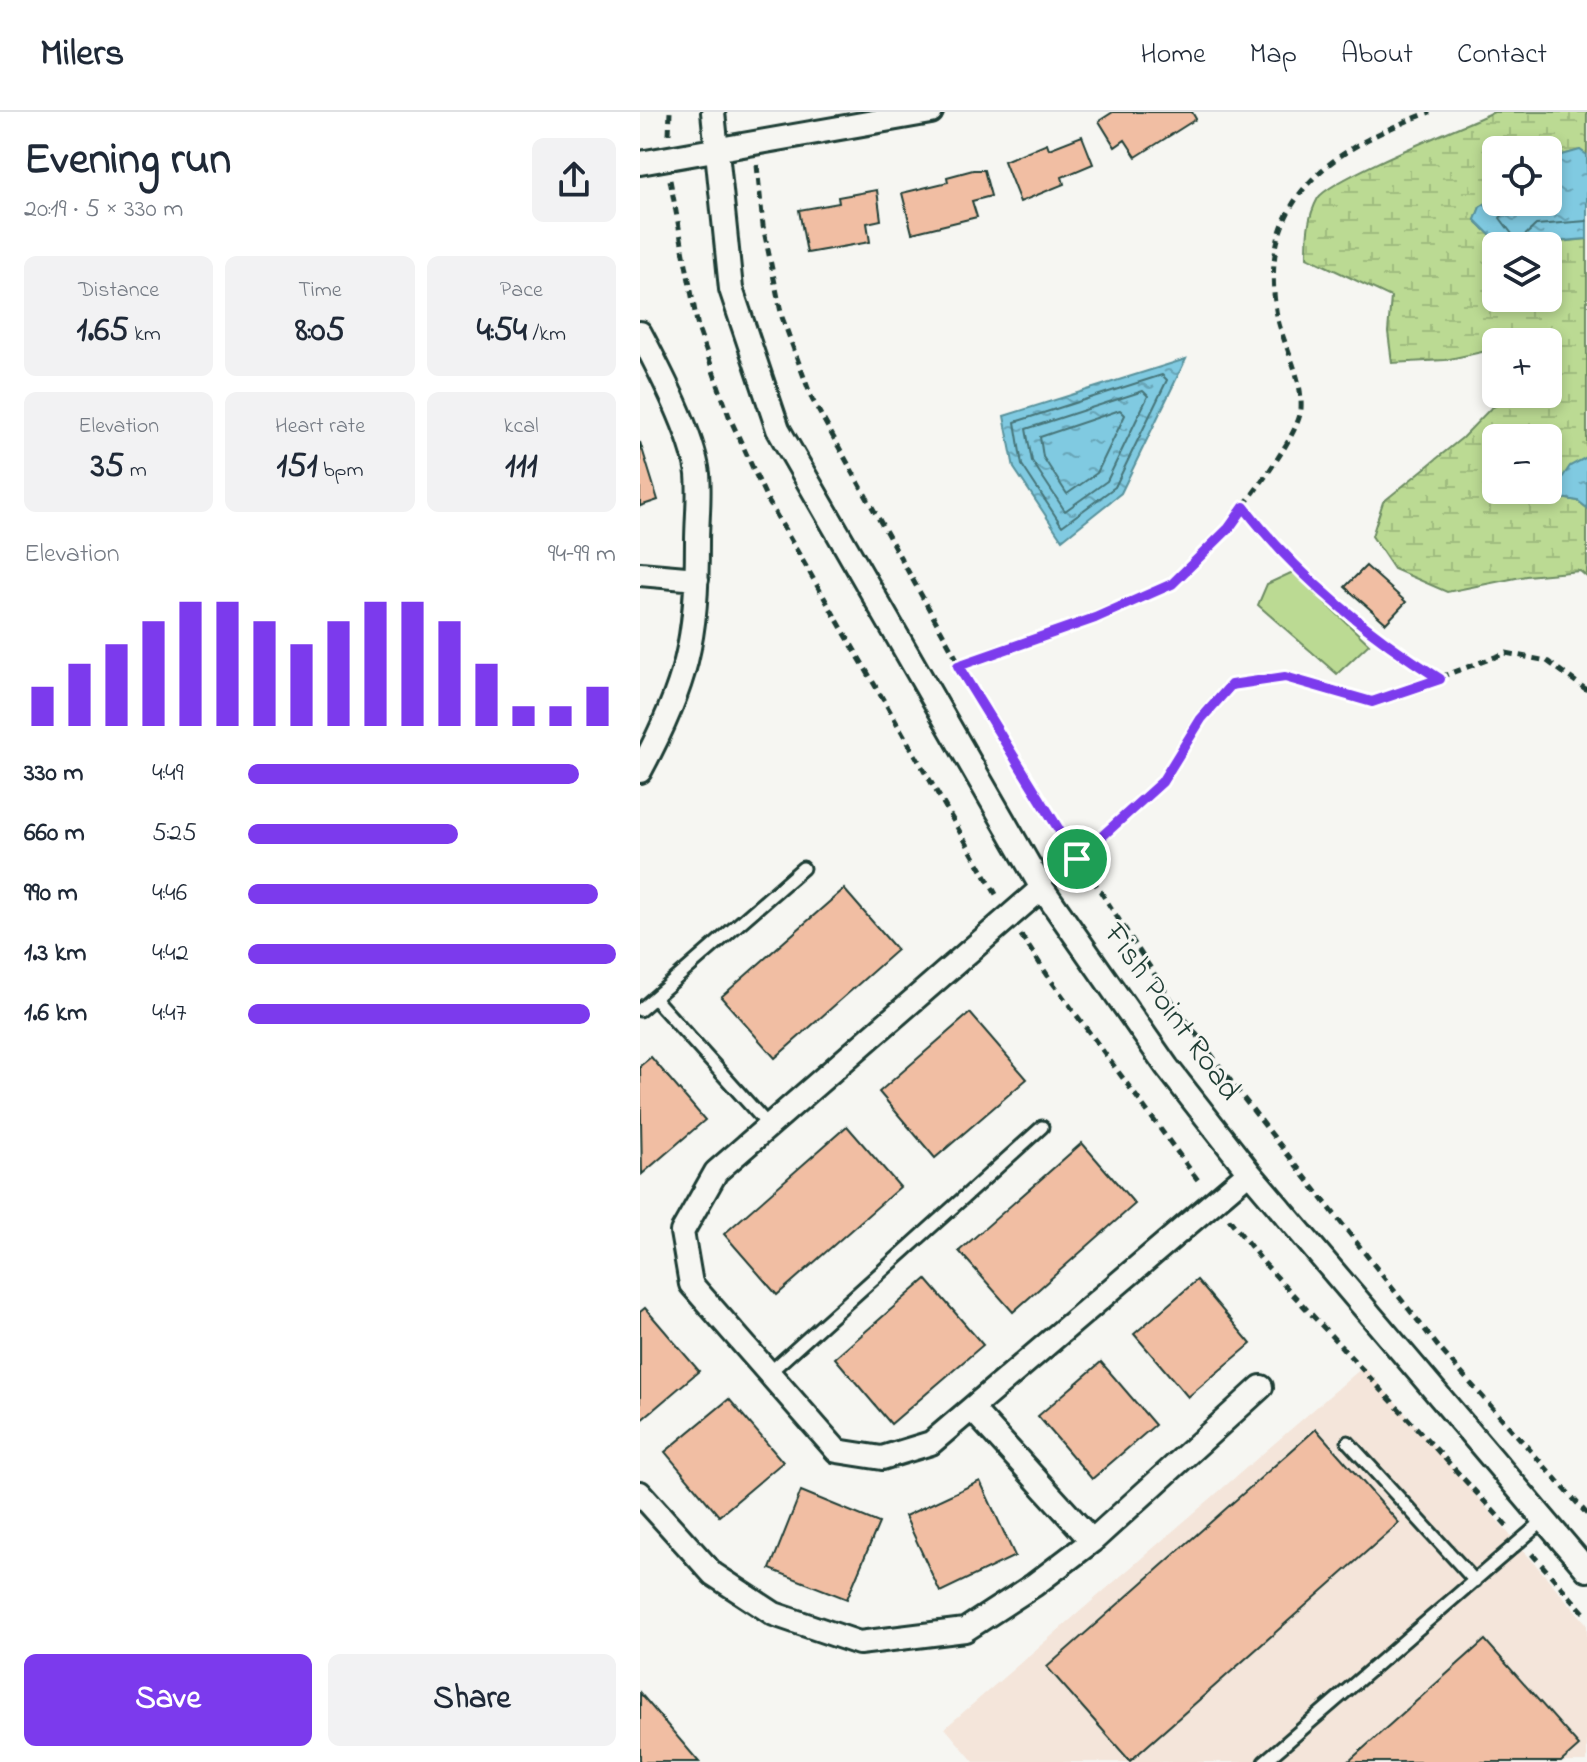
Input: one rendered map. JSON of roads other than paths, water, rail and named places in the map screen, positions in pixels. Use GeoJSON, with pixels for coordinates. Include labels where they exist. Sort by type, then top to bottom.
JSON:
{"type":"FeatureCollection","features":[{"type":"Feature","properties":{"kind":"street","name":"Fish Point Road"},"geometry":{"type":"LineString","coordinates":[[713,112],[731,289],[778,429],[1042,888],[1167,1067],[1249,1172],[1587,1570]]}},
{"type":"Feature","properties":{"kind":"street"},"geometry":{"type":"LineString","coordinates":[[640,163],[931,112]]}},
{"type":"Feature","properties":{"kind":"street"},"geometry":{"type":"LineString","coordinates":[[640,333],[670,391],[698,472],[697,579],[692,649],[671,713],[640,771]]}},
{"type":"Feature","properties":{"kind":"street"},"geometry":{"type":"LineString","coordinates":[[640,574],[697,579]]}},
{"type":"Feature","properties":{"kind":"street"},"geometry":{"type":"LineString","coordinates":[[1042,888],[716,1172],[682,1232],[691,1284],[837,1451],[882,1458],[931,1443],[1249,1172]]}},
{"type":"Feature","properties":{"kind":"street"},"geometry":{"type":"LineString","coordinates":[[640,1493],[713,1574],[774,1614],[859,1643],[965,1630],[1034,1585],[1092,1541],[1261,1387]]}},
{"type":"Feature","properties":{"kind":"street"},"geometry":{"type":"LineString","coordinates":[[973,1410],[1092,1541]]}},
{"type":"Feature","properties":{"kind":"lane"},"geometry":{"type":"LineString","coordinates":[[640,1010],[803,868]]}},
{"type":"Feature","properties":{"kind":"lane"},"geometry":{"type":"LineString","coordinates":[[654,998],[769,1126]]}},
{"type":"Feature","properties":{"kind":"lane"},"geometry":{"type":"LineString","coordinates":[[769,1373],[1042,1127]]}},
{"type":"Feature","properties":{"kind":"lane"},"geometry":{"type":"LineString","coordinates":[[1348,1442],[1475,1581]]}},
{"type":"Feature","properties":{"kind":"lane"},"geometry":{"type":"LineString","coordinates":[[1264,1762],[1543,1521]]}},
{"type":"Feature","properties":{"kind":"water"},"geometry":{"type":"Polygon","coordinates":[[[1580,150],[1587,155],[1587,239],[1562,241],[1562,232],[1487,232],[1475,220],[1482,206],[1482,216],[1562,216],[1562,155],[1580,150]]]}},
{"type":"Feature","properties":{"kind":"water"},"geometry":{"type":"Polygon","coordinates":[[[1186,359],[1121,493],[1062,540],[1014,468],[1004,416],[1186,359]]]}},
{"type":"Feature","properties":{"kind":"water"},"geometry":{"type":"Polygon","coordinates":[[[1587,457],[1587,508],[1578,501],[1562,498],[1562,478],[1570,466],[1587,457]]]}}]}
